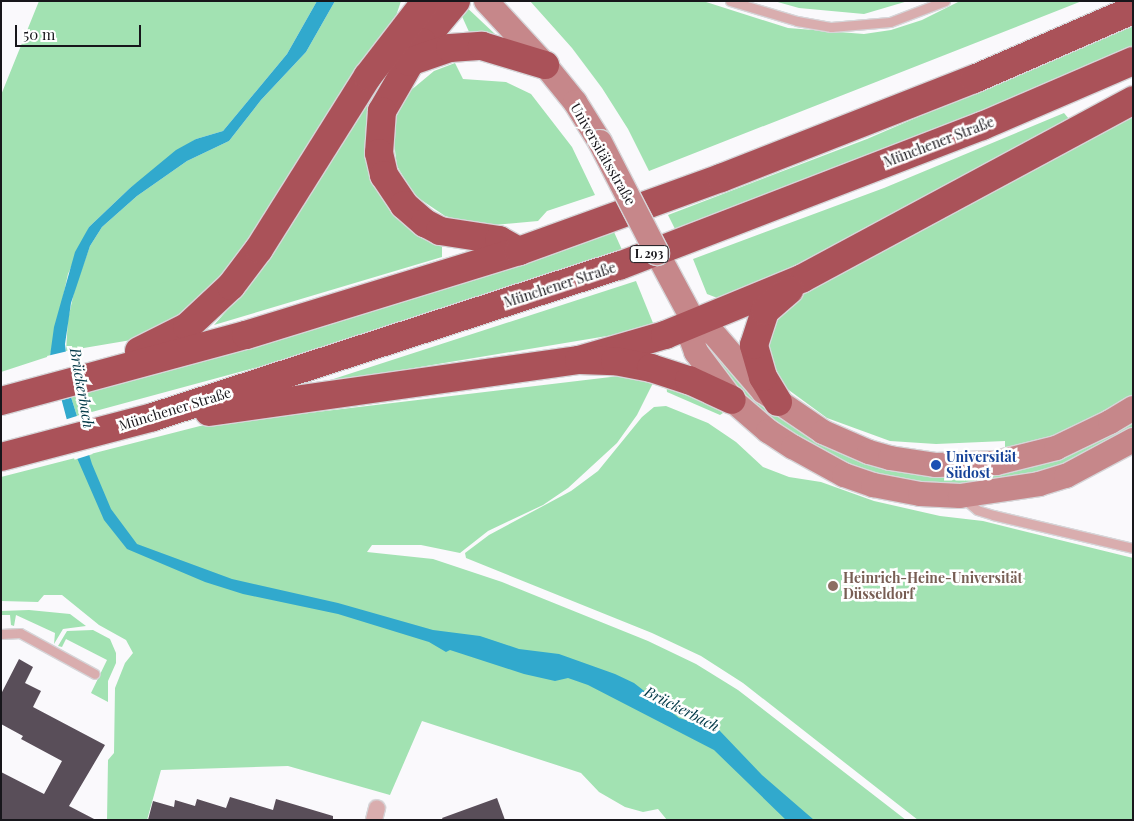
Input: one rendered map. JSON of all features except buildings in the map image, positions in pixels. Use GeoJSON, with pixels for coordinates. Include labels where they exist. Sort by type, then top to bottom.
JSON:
{"type":"FeatureCollection","features":[{"type":"Feature","properties":{"kind":"highway"},"geometry":{"type":"LineString","coordinates":[[456,1],[409,62],[382,111],[379,153],[384,175],[392,191],[414,215],[440,231],[499,240],[520,251]]}},
{"type":"Feature","properties":{"kind":"highway"},"geometry":{"type":"LineString","coordinates":[[22,396],[107,366],[151,347],[187,327],[231,286],[259,249],[368,76],[416,8]]}},
{"type":"Feature","properties":{"kind":"highway"},"geometry":{"type":"LineString","coordinates":[[107,366],[246,335],[520,251],[721,178],[974,79],[1133,10]]}},
{"type":"Feature","properties":{"kind":"highway"},"geometry":{"type":"LineString","coordinates":[[409,62],[450,48],[482,46],[545,65]]}},
{"type":"Feature","properties":{"kind":"highway","name":"Münchener Straße"},"geometry":{"type":"LineString","coordinates":[[5,456],[153,417],[619,266],[982,126],[1133,61]]}},
{"type":"Feature","properties":{"kind":"highway"},"geometry":{"type":"LineString","coordinates":[[153,417],[174,417],[579,360],[695,324],[803,278],[1133,100]]}},
{"type":"Feature","properties":{"kind":"highway"},"geometry":{"type":"LineString","coordinates":[[778,402],[758,363],[754,345],[756,332],[765,312],[803,278]]}},
{"type":"Feature","properties":{"kind":"highway"},"geometry":{"type":"LineString","coordinates":[[579,360],[615,361],[656,369],[689,380],[732,400]]}},
{"type":"Feature","properties":{"kind":"street","name":"Universitätsstraße"},"geometry":{"type":"LineString","coordinates":[[486,1],[545,65],[575,102],[600,142],[695,324],[691,338],[696,352],[732,400],[768,432],[844,475],[873,485],[920,494],[960,496],[1039,484],[1066,476],[1133,440]]}},
{"type":"Feature","properties":{"kind":"street"},"geometry":{"type":"LineString","coordinates":[[695,324],[713,333],[746,375],[778,402],[816,428],[845,442],[890,458],[936,465],[996,463],[1028,456],[1081,438],[1133,408]]}},
{"type":"Feature","properties":{"kind":"lane"},"geometry":{"type":"LineString","coordinates":[[730,1],[797,21],[832,27],[890,22],[944,1]]}},
{"type":"Feature","properties":{"kind":"lane"},"geometry":{"type":"LineString","coordinates":[[960,496],[977,510],[1133,548]]}},
{"type":"Feature","properties":{"kind":"lane"},"geometry":{"type":"LineString","coordinates":[[1,634],[20,633],[95,674]]}},
{"type":"Feature","properties":{"kind":"green space"},"geometry":{"type":"Polygon","coordinates":[[[39,1],[317,1],[287,54],[223,131],[196,139],[130,188],[89,227],[68,274],[50,356],[1,372],[1,95],[39,1]]]}},
{"type":"Feature","properties":{"kind":"green space"},"geometry":{"type":"Polygon","coordinates":[[[335,1],[401,1],[394,22],[210,298],[143,338],[66,351],[68,319],[75,288],[90,246],[102,227],[137,196],[187,161],[229,141],[261,100],[306,52],[335,1]]]}},
{"type":"Feature","properties":{"kind":"green space"},"geometry":{"type":"Polygon","coordinates":[[[530,1],[703,1],[788,28],[864,34],[891,30],[922,20],[960,1],[1082,1],[649,171],[628,129],[602,88],[572,48],[530,1]]]}},
{"type":"Feature","properties":{"kind":"green space"},"geometry":{"type":"Polygon","coordinates":[[[774,1],[908,1],[864,14],[799,8],[774,1]]]}},
{"type":"Feature","properties":{"kind":"green space"},"geometry":{"type":"Polygon","coordinates":[[[462,3],[496,37],[470,34],[460,12],[462,3]]]}},
{"type":"Feature","properties":{"kind":"green space"},"geometry":{"type":"Polygon","coordinates":[[[1133,24],[1133,47],[966,120],[676,231],[668,215],[867,139],[1133,24]]]}},
{"type":"Feature","properties":{"kind":"green space"},"geometry":{"type":"Polygon","coordinates":[[[455,63],[463,79],[506,82],[531,94],[572,147],[595,195],[547,211],[538,221],[484,226],[445,216],[414,195],[397,166],[393,135],[395,119],[410,91],[434,71],[455,63]]]}},
{"type":"Feature","properties":{"kind":"green space"},"geometry":{"type":"Polygon","coordinates":[[[367,97],[373,102],[367,125],[366,153],[377,188],[391,210],[442,243],[442,257],[214,325],[244,291],[367,97]]]}},
{"type":"Feature","properties":{"kind":"green space"},"geometry":{"type":"Polygon","coordinates":[[[1133,112],[1133,394],[1086,425],[1032,445],[1005,447],[1005,441],[936,444],[890,441],[827,418],[786,388],[774,371],[769,351],[770,327],[785,303],[1133,112]]]}},
{"type":"Feature","properties":{"kind":"green space"},"geometry":{"type":"Polygon","coordinates":[[[1064,113],[1069,119],[739,298],[720,299],[707,294],[693,259],[884,188],[1064,113]]]}},
{"type":"Feature","properties":{"kind":"green space"},"geometry":{"type":"Polygon","coordinates":[[[614,232],[623,252],[262,366],[77,416],[71,397],[343,320],[614,232]]]}},
{"type":"Feature","properties":{"kind":"green space"},"geometry":{"type":"Polygon","coordinates":[[[636,281],[655,328],[318,384],[636,281]]]}},
{"type":"Feature","properties":{"kind":"green space"},"geometry":{"type":"Polygon","coordinates":[[[720,354],[756,395],[926,472],[1133,417],[1133,431],[1065,467],[1006,482],[940,485],[873,474],[807,447],[753,406],[711,358],[720,354]]]}},
{"type":"Feature","properties":{"kind":"green space"},"geometry":{"type":"Polygon","coordinates":[[[636,374],[655,379],[637,415],[617,443],[568,488],[543,505],[488,531],[460,553],[421,545],[372,545],[367,552],[433,559],[502,582],[648,641],[696,664],[738,690],[906,820],[667,820],[658,809],[643,812],[625,807],[599,792],[581,773],[422,721],[390,795],[288,766],[161,770],[147,820],[107,820],[108,760],[114,753],[115,688],[125,663],[133,653],[126,640],[99,625],[62,595],[44,595],[38,602],[1,601],[1,477],[200,426],[636,374]]]}},
{"type":"Feature","properties":{"kind":"green space"},"geometry":{"type":"Polygon","coordinates":[[[666,382],[711,404],[723,413],[720,415],[667,392],[666,382]]]}},
{"type":"Feature","properties":{"kind":"green space","name":"Heinrich-Heine-Universität Düsseldorf"},"geometry":{"type":"Polygon","coordinates":[[[666,406],[708,423],[736,442],[763,467],[789,477],[821,482],[874,501],[940,516],[983,521],[1133,558],[1133,820],[918,820],[743,683],[701,656],[652,633],[466,558],[465,553],[489,535],[571,491],[598,471],[642,417],[654,407],[666,406]]]}},
{"type":"Feature","properties":{"kind":"green space"},"geometry":{"type":"Polygon","coordinates":[[[29,610],[70,614],[86,626],[63,629],[54,644],[55,633],[16,615],[14,626],[11,625],[10,615],[1,615],[1,611],[29,610]]]}},
{"type":"Feature","properties":{"kind":"green space"},"geometry":{"type":"Polygon","coordinates":[[[93,630],[110,639],[116,653],[116,663],[108,681],[108,702],[91,693],[107,660],[66,639],[62,647],[58,646],[67,631],[93,630]]]}},
{"type":"Feature","properties":{"kind":"water"},"geometry":{"type":"Polygon","coordinates":[[[317,1],[335,1],[306,52],[261,100],[229,141],[187,161],[137,196],[102,227],[90,246],[71,303],[65,344],[71,397],[92,464],[111,509],[137,544],[232,579],[338,603],[433,630],[480,636],[519,649],[559,654],[615,674],[634,683],[679,718],[719,730],[762,775],[814,820],[786,820],[714,750],[588,685],[568,678],[555,681],[524,674],[450,650],[446,652],[429,642],[338,614],[243,594],[205,582],[127,549],[104,520],[77,458],[50,356],[54,327],[75,252],[89,227],[130,188],[176,150],[196,139],[223,131],[287,54],[317,1]]]}},
{"type":"Feature","properties":{"kind":"pier"},"geometry":{"type":"Polygon","coordinates":[[[68,351],[74,396],[57,401],[47,356],[68,351]]]}},
{"type":"Feature","properties":{"kind":"pier"},"geometry":{"type":"Polygon","coordinates":[[[80,415],[93,454],[75,460],[62,421],[80,415]]]}},
{"type":"Feature","properties":{"kind":"place","name":"Universität Südost"},"geometry":{"type":"Point","coordinates":[936,465]}},
{"type":"Feature","properties":{"kind":"place","name":"Heinrich-Heine-Universität Düsseldorf"},"geometry":{"type":"Point","coordinates":[833,586]}},
{"type":"Feature","properties":{"kind":"water label","name":"Brückerbach"},"geometry":{"type":"Point","coordinates":[82,388]}},
{"type":"Feature","properties":{"kind":"water label","name":"Brückerbach"},"geometry":{"type":"Point","coordinates":[682,709]}}]}
